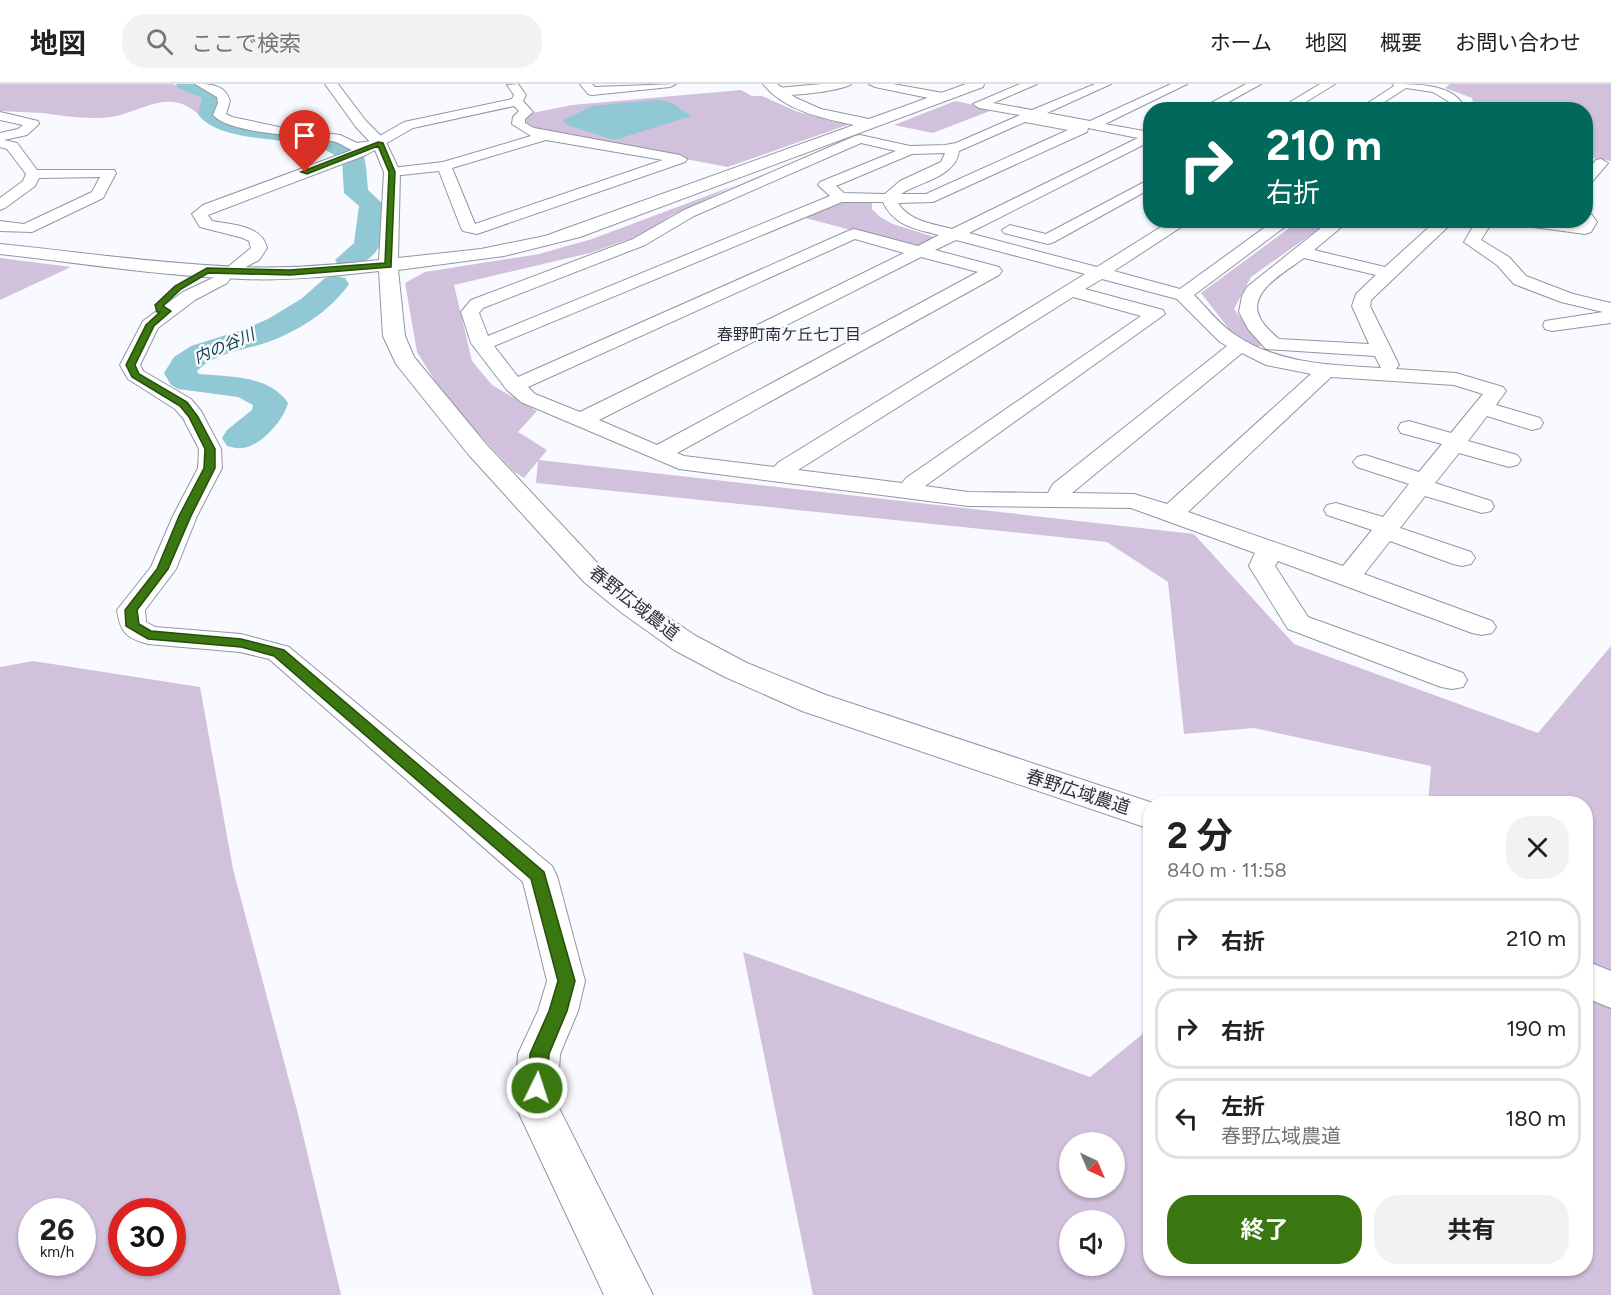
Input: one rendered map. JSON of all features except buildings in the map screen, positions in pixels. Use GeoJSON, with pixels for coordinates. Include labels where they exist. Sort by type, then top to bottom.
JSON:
{"type":"FeatureCollection","features":[{"type":"Feature","properties":{"kind":"street"},"geometry":{"type":"LineString","coordinates":[[201,84],[219,92],[224,97],[219,116],[228,120],[279,131],[340,139],[355,147],[370,147]]}},
{"type":"Feature","properties":{"kind":"street","name":"春野広域農道"},"geometry":{"type":"LineString","coordinates":[[332,84],[361,124],[370,147],[392,172],[388,265],[394,336],[404,359],[493,466],[594,576],[633,607],[685,643],[736,670],[814,703],[1143,814]]}},
{"type":"Feature","properties":{"kind":"street"},"geometry":{"type":"LineString","coordinates":[[513,84],[520,95],[517,102]]}},
{"type":"Feature","properties":{"kind":"street"},"geometry":{"type":"LineString","coordinates":[[586,84],[592,91],[670,84]]}},
{"type":"Feature","properties":{"kind":"street"},"geometry":{"type":"LineString","coordinates":[[773,88],[806,90],[845,84]]}},
{"type":"Feature","properties":{"kind":"street"},"geometry":{"type":"LineString","coordinates":[[875,84],[943,97]]}},
{"type":"Feature","properties":{"kind":"street"},"geometry":{"type":"LineString","coordinates":[[908,90],[926,84]]}},
{"type":"Feature","properties":{"kind":"street"},"geometry":{"type":"LineString","coordinates":[[0,249],[222,272],[290,273],[469,258],[543,243],[978,84]]}},
{"type":"Feature","properties":{"kind":"street"},"geometry":{"type":"LineString","coordinates":[[481,343],[496,340],[739,237],[840,197],[928,199],[1082,129],[979,104],[1031,84]]}},
{"type":"Feature","properties":{"kind":"street"},"geometry":{"type":"LineString","coordinates":[[1106,84],[953,148],[910,150],[860,139],[689,213],[639,242],[477,304],[470,312],[481,343],[514,386],[528,398],[679,462],[968,499],[1134,501],[1482,627]]}},
{"type":"Feature","properties":{"kind":"street"},"geometry":{"type":"LineString","coordinates":[[1092,125],[1181,84]]}},
{"type":"Feature","properties":{"kind":"street"},"geometry":{"type":"LineString","coordinates":[[1220,102],[1255,84]]}},
{"type":"Feature","properties":{"kind":"street"},"geometry":{"type":"LineString","coordinates":[[1297,102],[1329,84]]}},
{"type":"Feature","properties":{"kind":"street"},"geometry":{"type":"LineString","coordinates":[[1375,102],[1402,84],[1442,92],[1456,97],[1459,102]]}},
{"type":"Feature","properties":{"kind":"street"},"geometry":{"type":"LineString","coordinates":[[644,87],[656,96]]}},
{"type":"Feature","properties":{"kind":"street"},"geometry":{"type":"LineString","coordinates":[[773,88],[800,107],[896,129]]}},
{"type":"Feature","properties":{"kind":"street"},"geometry":{"type":"LineString","coordinates":[[1384,96],[1406,100]]}},
{"type":"Feature","properties":{"kind":"street"},"geometry":{"type":"LineString","coordinates":[[517,102],[409,125],[346,158],[208,208],[200,214],[206,224],[249,234],[257,239],[259,248],[150,325],[130,365],[135,375],[183,404],[193,417],[210,449],[210,468],[185,516],[162,569],[131,610],[133,626],[148,635],[241,643],[279,653],[539,876],[566,981],[558,1011],[539,1054],[536,1105],[629,1295]]}},
{"type":"Feature","properties":{"kind":"street"},"geometry":{"type":"LineString","coordinates":[[444,166],[469,228],[477,229],[680,159],[545,136],[529,131],[518,124],[519,117],[527,112],[517,102]]}},
{"type":"Feature","properties":{"kind":"street"},"geometry":{"type":"LineString","coordinates":[[983,116],[993,112],[1029,116],[1092,125],[1143,138]]}},
{"type":"Feature","properties":{"kind":"street"},"geometry":{"type":"LineString","coordinates":[[0,116],[33,124],[22,132],[0,137]]}},
{"type":"Feature","properties":{"kind":"street"},"geometry":{"type":"LineString","coordinates":[[924,135],[953,148]]}},
{"type":"Feature","properties":{"kind":"street"},"geometry":{"type":"LineString","coordinates":[[392,172],[444,166],[545,136]]}},
{"type":"Feature","properties":{"kind":"street"},"geometry":{"type":"LineString","coordinates":[[580,421],[1143,141]]}},
{"type":"Feature","properties":{"kind":"street"},"geometry":{"type":"LineString","coordinates":[[0,143],[12,146],[17,161],[33,174],[109,173],[98,195],[26,229],[0,226]]}},
{"type":"Feature","properties":{"kind":"street"},"geometry":{"type":"LineString","coordinates":[[953,148],[954,156],[949,164],[892,192],[889,198],[892,208],[905,219],[954,235],[1183,295],[1227,338],[1273,361],[1326,370],[1456,380],[1496,391],[1348,577]]}},
{"type":"Feature","properties":{"kind":"street"},"geometry":{"type":"LineString","coordinates":[[840,197],[825,185],[910,150]]}},
{"type":"Feature","properties":{"kind":"street"},"geometry":{"type":"LineString","coordinates":[[1593,162],[1601,164],[1593,173]]}},
{"type":"Feature","properties":{"kind":"street"},"geometry":{"type":"LineString","coordinates":[[0,205],[30,183],[33,174]]}},
{"type":"Feature","properties":{"kind":"street"},"geometry":{"type":"LineString","coordinates":[[980,222],[1048,239],[1143,187]]}},
{"type":"Feature","properties":{"kind":"street"},"geometry":{"type":"LineString","coordinates":[[0,192],[22,190]]}},
{"type":"Feature","properties":{"kind":"street"},"geometry":{"type":"LineString","coordinates":[[677,221],[696,225]]}},
{"type":"Feature","properties":{"kind":"street"},"geometry":{"type":"LineString","coordinates":[[781,474],[787,467],[1171,228]]}},
{"type":"Feature","properties":{"kind":"street"},"geometry":{"type":"LineString","coordinates":[[1183,295],[1275,228]]}},
{"type":"Feature","properties":{"kind":"street"},"geometry":{"type":"LineString","coordinates":[[1332,228],[1256,287],[1247,299],[1248,316],[1273,345],[1383,351]]}},
{"type":"Feature","properties":{"kind":"street"},"geometry":{"type":"LineString","coordinates":[[1394,376],[1361,306],[1362,298],[1438,228]]}},
{"type":"Feature","properties":{"kind":"street"},"geometry":{"type":"LineString","coordinates":[[1481,228],[1472,242],[1503,261],[1520,280],[1567,298],[1611,309]]}},
{"type":"Feature","properties":{"kind":"street"},"geometry":{"type":"LineString","coordinates":[[718,231],[739,237]]}},
{"type":"Feature","properties":{"kind":"street"},"geometry":{"type":"LineString","coordinates":[[514,386],[854,234],[993,271],[659,453]]}},
{"type":"Feature","properties":{"kind":"street"},"geometry":{"type":"LineString","coordinates":[[1300,252],[1388,273]]}},
{"type":"Feature","properties":{"kind":"street"},"geometry":{"type":"LineString","coordinates":[[910,492],[914,483],[1156,314],[1071,291]]}},
{"type":"Feature","properties":{"kind":"street"},"geometry":{"type":"LineString","coordinates":[[1552,325],[1611,316]]}},
{"type":"Feature","properties":{"kind":"street"},"geometry":{"type":"LineString","coordinates":[[1059,500],[1061,489],[1240,345]]}},
{"type":"Feature","properties":{"kind":"street"},"geometry":{"type":"LineString","coordinates":[[1171,514],[1326,370]]}},
{"type":"Feature","properties":{"kind":"street"},"geometry":{"type":"LineString","coordinates":[[1482,408],[1532,423]]}},
{"type":"Feature","properties":{"kind":"street"},"geometry":{"type":"LineString","coordinates":[[1409,428],[1509,460]]}},
{"type":"Feature","properties":{"kind":"street"},"geometry":{"type":"LineString","coordinates":[[1365,462],[1482,506]]}},
{"type":"Feature","properties":{"kind":"street"},"geometry":{"type":"LineString","coordinates":[[1336,510],[1462,558]]}},
{"type":"Feature","properties":{"kind":"street"},"geometry":{"type":"LineString","coordinates":[[1270,549],[1262,566],[1298,623],[1452,680]]}},
{"type":"Feature","properties":{"kind":"street"},"geometry":{"type":"LineString","coordinates":[[1593,982],[1611,990]]}},
{"type":"Feature","properties":{"kind":"shaded area"},"geometry":{"type":"Polygon","coordinates":[[[0,84],[173,84],[209,101],[221,114],[241,124],[229,127],[213,125],[188,107],[170,102],[153,104],[102,118],[0,111],[0,84]]]}},
{"type":"Feature","properties":{"kind":"shaded area"},"geometry":{"type":"Polygon","coordinates":[[[1450,84],[1611,84],[1611,161],[1593,158],[1593,102],[1473,102],[1472,98],[1445,88],[1450,84]]]}},
{"type":"Feature","properties":{"kind":"shaded area"},"geometry":{"type":"Polygon","coordinates":[[[741,90],[752,96],[762,96],[798,112],[850,124],[728,167],[535,131],[522,122],[527,114],[572,105],[741,90]]]}},
{"type":"Feature","properties":{"kind":"shaded area"},"geometry":{"type":"Polygon","coordinates":[[[955,101],[995,109],[933,133],[894,125],[955,101]]]}},
{"type":"Feature","properties":{"kind":"shaded area"},"geometry":{"type":"Polygon","coordinates":[[[736,185],[672,215],[643,234],[590,253],[454,285],[472,361],[492,385],[537,411],[518,432],[547,450],[539,460],[1194,534],[1294,644],[1538,733],[1611,646],[1611,1295],[813,1295],[743,952],[1090,1077],[1143,1034],[1143,1276],[1593,1276],[1593,796],[1429,796],[1431,766],[1254,728],[1184,734],[1168,582],[1107,542],[536,483],[538,461],[524,478],[513,471],[445,397],[417,352],[405,283],[425,272],[539,254],[592,239],[736,185]]]}},
{"type":"Feature","properties":{"kind":"shaded area"},"geometry":{"type":"Polygon","coordinates":[[[842,199],[872,200],[872,209],[880,217],[893,224],[934,237],[935,240],[921,246],[911,246],[798,216],[842,199]]]}},
{"type":"Feature","properties":{"kind":"shaded area"},"geometry":{"type":"Polygon","coordinates":[[[1289,228],[1320,228],[1251,277],[1234,309],[1253,334],[1265,345],[1256,347],[1233,334],[1201,293],[1289,228]]]}},
{"type":"Feature","properties":{"kind":"shaded area"},"geometry":{"type":"Polygon","coordinates":[[[0,258],[71,267],[0,300],[0,258]]]}},
{"type":"Feature","properties":{"kind":"shaded area"},"geometry":{"type":"Polygon","coordinates":[[[33,661],[200,687],[233,869],[298,1114],[341,1295],[0,1295],[0,667],[33,661]]]}},
{"type":"Feature","properties":{"kind":"water"},"geometry":{"type":"Polygon","coordinates":[[[656,100],[672,103],[692,116],[614,140],[562,121],[592,106],[656,100]]]}},
{"type":"Feature","properties":{"kind":"waterway","name":"内の谷川"},"geometry":{"type":"LineString","coordinates":[[185,84],[211,95],[213,101],[208,114],[225,123],[243,129],[319,140],[353,157],[356,193],[371,204],[370,231],[364,249],[349,260]]}},
{"type":"Feature","properties":{"kind":"waterway","name":"内の谷川"},"geometry":{"type":"LineString","coordinates":[[240,438],[268,414],[271,403],[253,391],[233,386],[190,382],[180,373],[186,364],[202,352],[253,337],[287,321],[311,306],[335,284]]}},
{"type":"Feature","properties":{"kind":"district","name":"春野町南ケ丘七丁目"},"geometry":{"type":"Point","coordinates":[789,334]}},
{"type":"Feature","properties":{"kind":"route"},"geometry":{"type":"LineString","coordinates":[[305,172],[380,143],[392,172],[388,265],[290,273],[207,271],[178,288],[159,305],[160,310],[167,311],[150,325],[130,365],[135,375],[183,404],[193,417],[210,449],[210,468],[185,516],[162,569],[131,610],[133,626],[148,635],[241,643],[279,653],[539,876],[566,981],[558,1011],[539,1054],[537,1088]]}}]}
